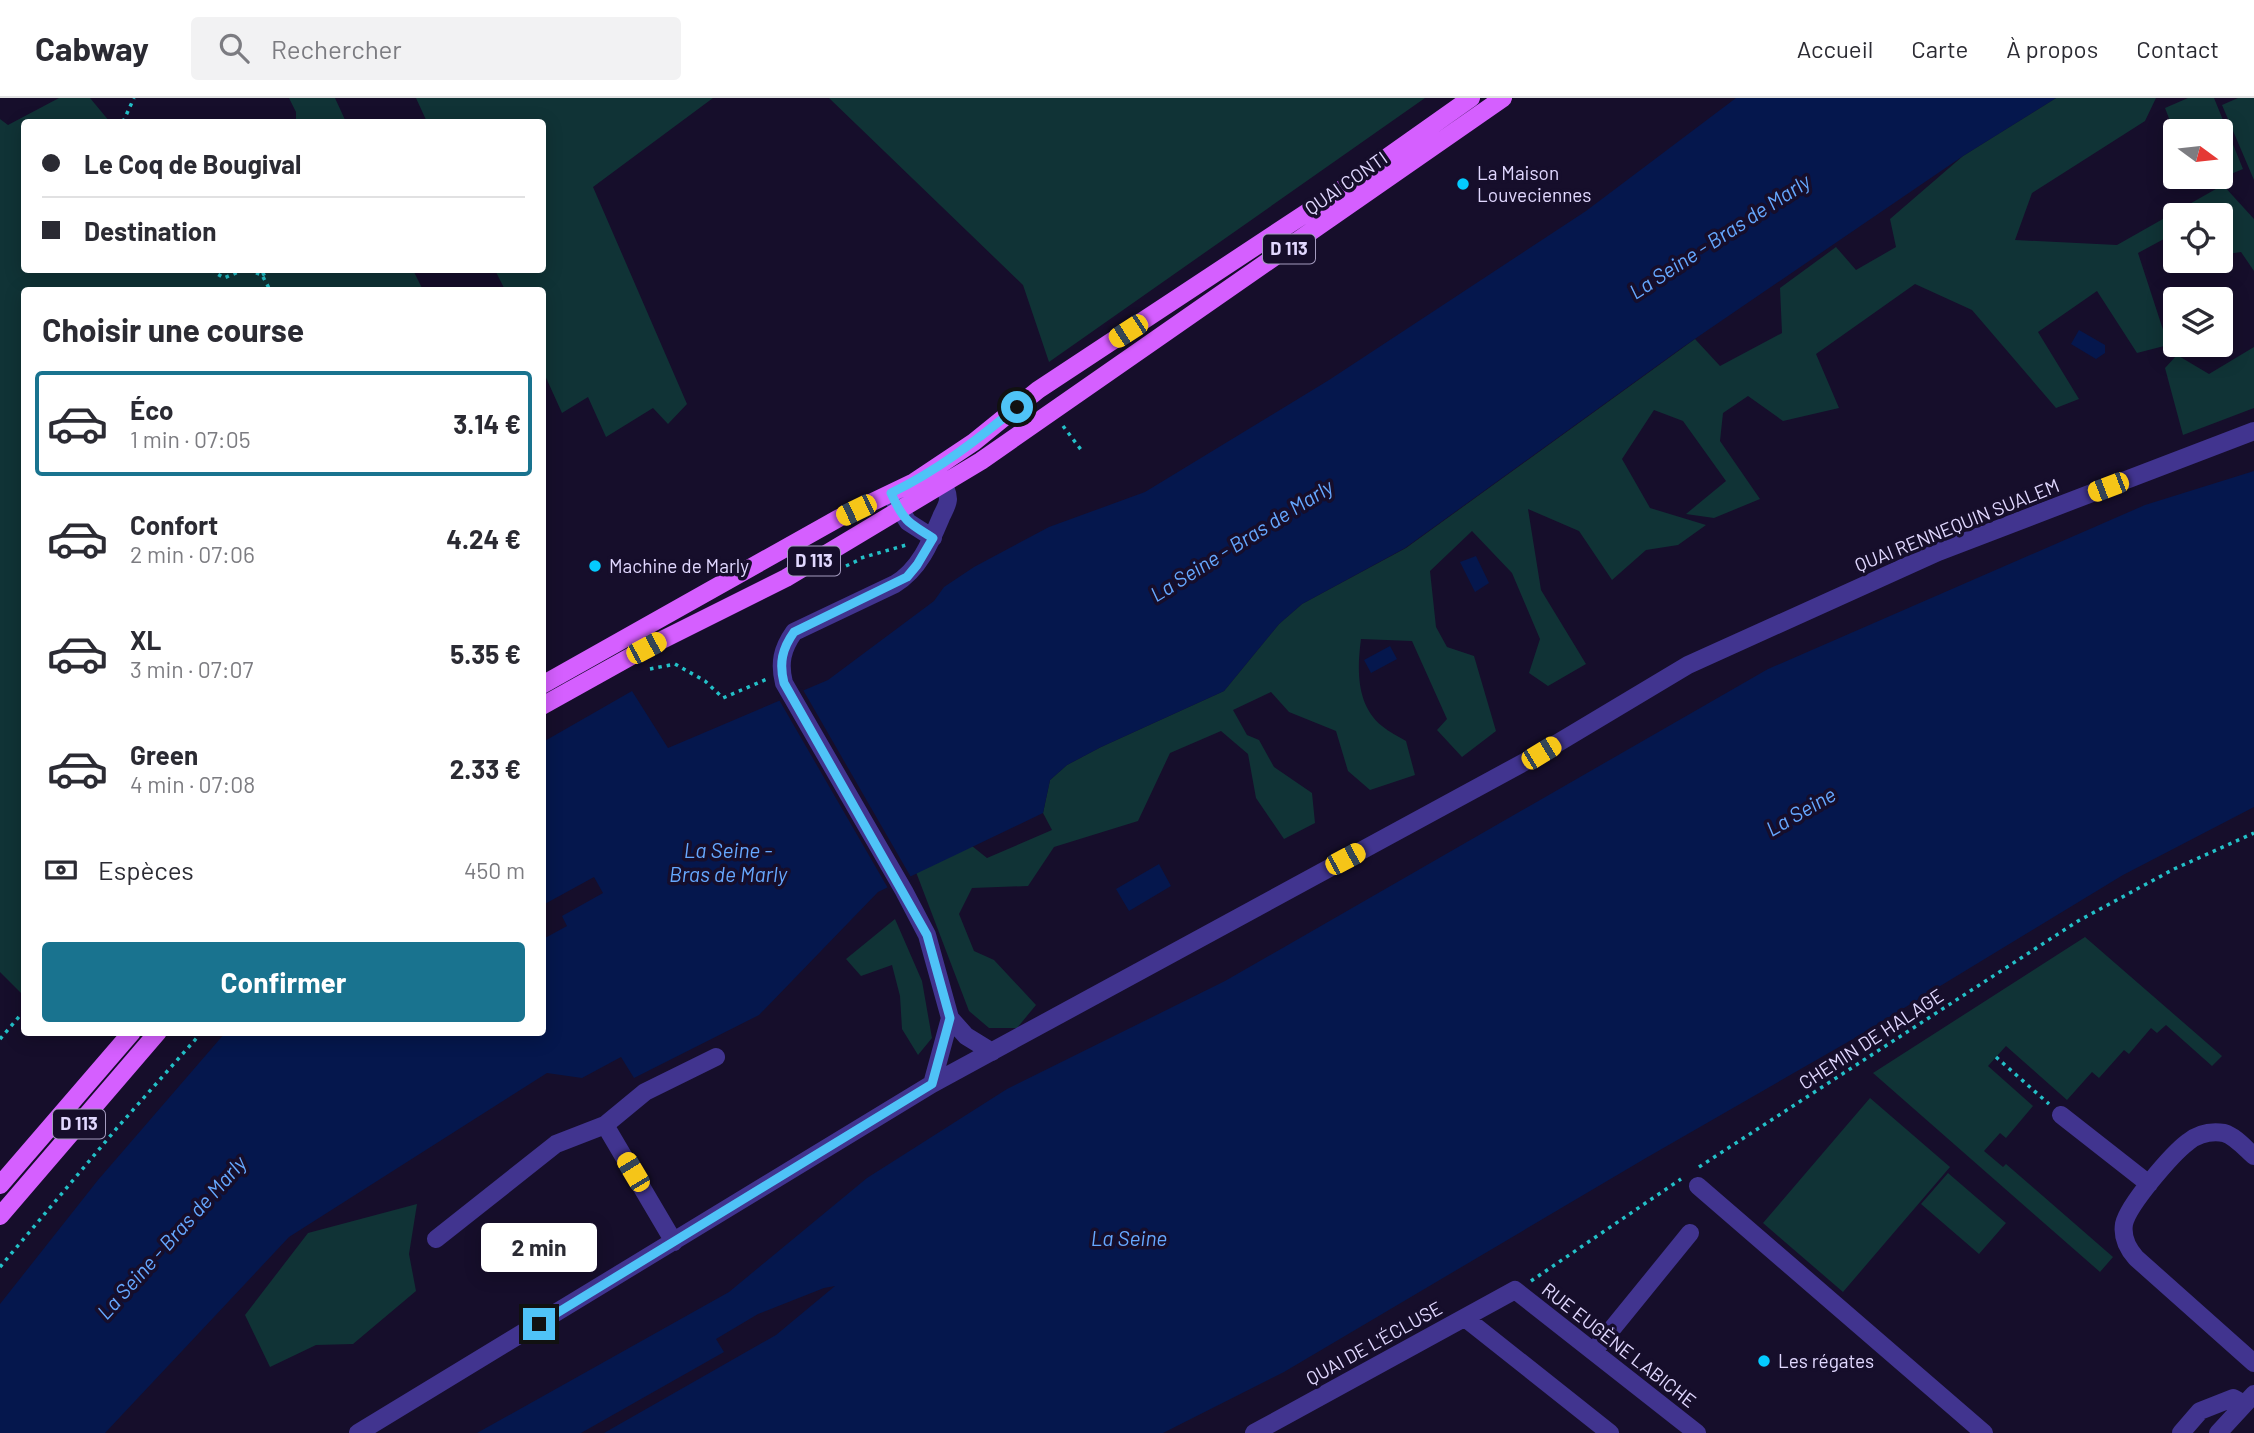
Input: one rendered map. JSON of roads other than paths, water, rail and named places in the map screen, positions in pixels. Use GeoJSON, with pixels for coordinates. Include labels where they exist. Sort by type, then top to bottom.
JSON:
{"type":"FeatureCollection","features":[{"type":"Feature","properties":{"kind":"main road","name":"QUAI CONTI"},"geometry":{"type":"LineString","coordinates":[[939,476],[974,442],[1038,390],[1323,202],[1471,98]]}},
{"type":"Feature","properties":{"kind":"main road","name":"QUAI CONTI"},"geometry":{"type":"LineString","coordinates":[[939,476],[1074,398],[1503,98]]}},
{"type":"Feature","properties":{"kind":"main road","name":"D 113"},"geometry":{"type":"LineString","coordinates":[[546,683],[839,518],[914,482],[939,476]]}},
{"type":"Feature","properties":{"kind":"main road","name":"D 113"},"geometry":{"type":"LineString","coordinates":[[546,704],[646,648],[786,578],[899,511],[939,476]]}},
{"type":"Feature","properties":{"kind":"main road","name":"D 113"},"geometry":{"type":"LineString","coordinates":[[0,1185],[125,1036]]}},
{"type":"Feature","properties":{"kind":"main road","name":"D 113"},"geometry":{"type":"LineString","coordinates":[[0,1216],[155,1036]]}},
{"type":"Feature","properties":{"kind":"street","name":"QUAI RENNEQUIN SUALEM"},"geometry":{"type":"LineString","coordinates":[[358,1433],[932,1084],[1541,753],[1688,665],[1938,552],[2254,431]]}},
{"type":"Feature","properties":{"kind":"street"},"geometry":{"type":"LineString","coordinates":[[939,476],[949,500],[933,538],[907,577],[794,632],[785,645],[781,659],[783,678],[927,935],[950,1018],[966,1036],[992,1052]]}},
{"type":"Feature","properties":{"kind":"street"},"geometry":{"type":"LineString","coordinates":[[891,493],[899,511],[908,522],[933,538]]}},
{"type":"Feature","properties":{"kind":"street"},"geometry":{"type":"LineString","coordinates":[[932,1084],[950,1018]]}},
{"type":"Feature","properties":{"kind":"street"},"geometry":{"type":"LineString","coordinates":[[436,1239],[556,1144],[605,1125],[645,1092],[716,1057]]}},
{"type":"Feature","properties":{"kind":"street"},"geometry":{"type":"LineString","coordinates":[[2061,1115],[2149,1184]]}},
{"type":"Feature","properties":{"kind":"street"},"geometry":{"type":"LineString","coordinates":[[605,1125],[674,1242]]}},
{"type":"Feature","properties":{"kind":"street"},"geometry":{"type":"LineString","coordinates":[[2254,1156],[2226,1133],[2210,1132],[2188,1141],[2149,1184],[2124,1222],[2128,1249],[2254,1363]]}},
{"type":"Feature","properties":{"kind":"street"},"geometry":{"type":"LineString","coordinates":[[1695,1176],[1984,1433]]}},
{"type":"Feature","properties":{"kind":"street"},"geometry":{"type":"LineString","coordinates":[[1594,1352],[1690,1233]]}},
{"type":"Feature","properties":{"kind":"street","name":"RUE EUGÈNE LABICHE"},"geometry":{"type":"LineString","coordinates":[[1515,1290],[1697,1433]]}},
{"type":"Feature","properties":{"kind":"street","name":"QUAI DE L'ÉCLUSE"},"geometry":{"type":"LineString","coordinates":[[1254,1433],[1515,1290]]}},
{"type":"Feature","properties":{"kind":"street"},"geometry":{"type":"LineString","coordinates":[[1465,1318],[1610,1433]]}},
{"type":"Feature","properties":{"kind":"street"},"geometry":{"type":"LineString","coordinates":[[2181,1433],[2200,1411],[2233,1398],[2249,1399]]}},
{"type":"Feature","properties":{"kind":"street"},"geometry":{"type":"LineString","coordinates":[[2218,1433],[2249,1399]]}},
{"type":"Feature","properties":{"kind":"water","name":"La Seine - Bras de Marly"},"geometry":{"type":"Polygon","coordinates":[[[1736,98],[2056,98],[1963,156],[1683,347],[1405,548],[1302,604],[1279,624],[1224,691],[1067,765],[1050,780],[1043,813],[878,892],[759,1015],[634,1078],[621,1057],[582,1078],[547,1073],[289,1237],[105,1433],[0,1433],[0,1304],[98,1180],[222,1036],[546,1036],[546,937],[567,926],[562,916],[603,893],[594,877],[546,903],[546,740],[632,691],[668,748],[828,680],[934,601],[944,587],[974,567],[1049,527],[1145,492],[1329,380],[1586,211],[1736,98]]]}},
{"type":"Feature","properties":{"kind":"water"},"geometry":{"type":"Polygon","coordinates":[[[2079,330],[2105,345],[2105,353],[2096,359],[2071,344],[2079,330]]]}},
{"type":"Feature","properties":{"kind":"water","name":"La Seine"},"geometry":{"type":"Polygon","coordinates":[[[2254,471],[2254,807],[2123,875],[1853,1039],[1284,1372],[1163,1433],[604,1433],[776,1335],[835,1286],[758,1314],[716,1339],[724,1352],[581,1433],[477,1433],[729,1292],[867,1178],[1007,1089],[1225,981],[1768,669],[2145,505],[2254,471]]]}},
{"type":"Feature","properties":{"kind":"water"},"geometry":{"type":"Polygon","coordinates":[[[1476,556],[1489,583],[1475,592],[1460,562],[1476,556]]]}},
{"type":"Feature","properties":{"kind":"water"},"geometry":{"type":"Polygon","coordinates":[[[1390,646],[1397,659],[1371,673],[1364,660],[1390,646]]]}},
{"type":"Feature","properties":{"kind":"water"},"geometry":{"type":"Polygon","coordinates":[[[1159,864],[1171,886],[1129,911],[1116,889],[1159,864]]]}},
{"type":"Feature","properties":{"kind":"place","name":"La Maison Louveciennes"},"geometry":{"type":"Point","coordinates":[1463,184]}},
{"type":"Feature","properties":{"kind":"place","name":"Machine de Marly"},"geometry":{"type":"Point","coordinates":[595,566]}},
{"type":"Feature","properties":{"kind":"place","name":"Les régates"},"geometry":{"type":"Point","coordinates":[1764,1361]}}]}
